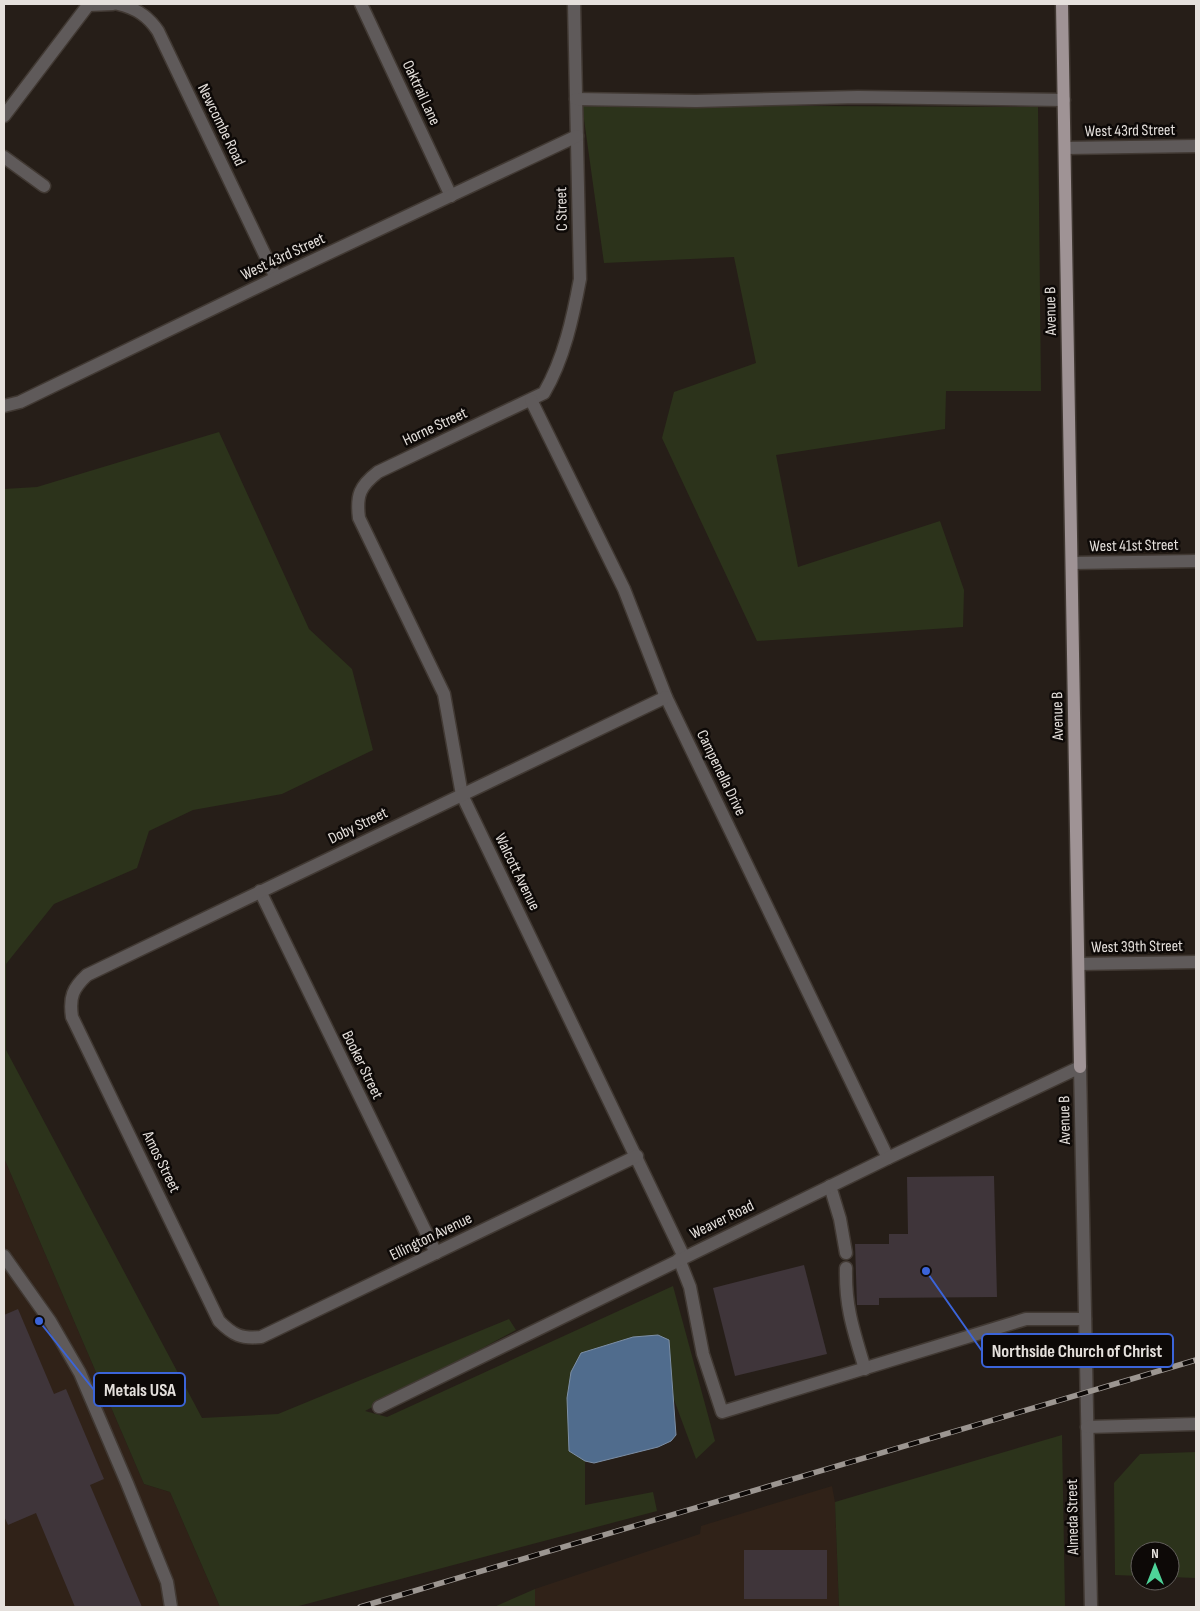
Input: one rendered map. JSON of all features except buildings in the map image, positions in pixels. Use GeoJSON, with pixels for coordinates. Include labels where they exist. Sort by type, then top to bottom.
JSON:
{"type":"FeatureCollection","features":[{"type":"Feature","properties":{"kind":"main road","name":"Avenue B"},"geometry":{"type":"LineString","coordinates":[[1062,4],[1080,1067]]}},
{"type":"Feature","properties":{"kind":"street"},"geometry":{"type":"LineString","coordinates":[[4,116],[89,5],[113,4]]}},
{"type":"Feature","properties":{"kind":"street","name":"Newcombe Road"},"geometry":{"type":"LineString","coordinates":[[118,4],[131,7],[142,14],[152,22],[158,31],[276,278]]}},
{"type":"Feature","properties":{"kind":"street","name":"Oaktrail Lane"},"geometry":{"type":"LineString","coordinates":[[361,4],[451,196]]}},
{"type":"Feature","properties":{"kind":"street","name":"C Street"},"geometry":{"type":"LineString","coordinates":[[531,400],[544,393],[552,378],[574,312],[580,279],[574,4]]}},
{"type":"Feature","properties":{"kind":"street"},"geometry":{"type":"LineString","coordinates":[[576,99],[696,101],[858,97],[1064,100]]}},
{"type":"Feature","properties":{"kind":"street","name":"West 43rd Street"},"geometry":{"type":"LineString","coordinates":[[4,406],[20,402],[276,278],[577,136]]}},
{"type":"Feature","properties":{"kind":"street","name":"West 43rd Street"},"geometry":{"type":"LineString","coordinates":[[1064,148],[1196,146]]}},
{"type":"Feature","properties":{"kind":"street"},"geometry":{"type":"LineString","coordinates":[[4,156],[44,186]]}},
{"type":"Feature","properties":{"kind":"street","name":"Horne Street"},"geometry":{"type":"LineString","coordinates":[[360,492],[366,481],[378,472],[531,400]]}},
{"type":"Feature","properties":{"kind":"street","name":"Campenella Drive"},"geometry":{"type":"LineString","coordinates":[[531,400],[624,589],[666,696],[888,1158]]}},
{"type":"Feature","properties":{"kind":"street","name":"Walcott Avenue"},"geometry":{"type":"LineString","coordinates":[[360,492],[357,504],[358,518],[444,694],[462,794],[637,1156],[682,1258],[690,1287],[703,1354],[722,1412],[865,1369]]}},
{"type":"Feature","properties":{"kind":"street","name":"West 41st Street"},"geometry":{"type":"LineString","coordinates":[[1072,563],[1196,561]]}},
{"type":"Feature","properties":{"kind":"street","name":"Doby Street"},"geometry":{"type":"LineString","coordinates":[[72,994],[77,984],[87,975],[666,696]]}},
{"type":"Feature","properties":{"kind":"street","name":"Booker Street"},"geometry":{"type":"LineString","coordinates":[[260,891],[436,1253]]}},
{"type":"Feature","properties":{"kind":"street","name":"West 39th Street"},"geometry":{"type":"LineString","coordinates":[[1079,964],[1196,962]]}},
{"type":"Feature","properties":{"kind":"street","name":"Amos Street"},"geometry":{"type":"LineString","coordinates":[[72,994],[72,1016],[219,1321],[238,1336]]}},
{"type":"Feature","properties":{"kind":"street","name":"Weaver Road"},"geometry":{"type":"LineString","coordinates":[[379,1407],[830,1186],[1080,1067]]}},
{"type":"Feature","properties":{"kind":"street","name":"Avenue B"},"geometry":{"type":"LineString","coordinates":[[1080,1067],[1087,1427]]}},
{"type":"Feature","properties":{"kind":"street","name":"Ellington Avenue"},"geometry":{"type":"LineString","coordinates":[[238,1336],[248,1338],[261,1336],[637,1156]]}},
{"type":"Feature","properties":{"kind":"street"},"geometry":{"type":"LineString","coordinates":[[830,1186],[840,1219],[846,1253]]}},
{"type":"Feature","properties":{"kind":"street"},"geometry":{"type":"LineString","coordinates":[[4,1256],[50,1322],[80,1372],[167,1582],[171,1607]]}},
{"type":"Feature","properties":{"kind":"street"},"geometry":{"type":"LineString","coordinates":[[846,1268],[846,1289],[850,1319],[865,1369],[1026,1319],[1084,1318]]}},
{"type":"Feature","properties":{"kind":"street"},"geometry":{"type":"LineString","coordinates":[[1087,1427],[1196,1424]]}},
{"type":"Feature","properties":{"kind":"street","name":"Almeda Street"},"geometry":{"type":"LineString","coordinates":[[1087,1427],[1091,1607]]}},
{"type":"Feature","properties":{"kind":"shaded area"},"geometry":{"type":"Polygon","coordinates":[[[4,1158],[144,1484],[170,1492],[220,1607],[4,1607],[4,1158]]]}},
{"type":"Feature","properties":{"kind":"shaded area"},"geometry":{"type":"Polygon","coordinates":[[[832,1486],[835,1502],[839,1607],[535,1607],[535,1589],[700,1534],[701,1526],[832,1486]]]}},
{"type":"Feature","properties":{"kind":"green space"},"geometry":{"type":"Polygon","coordinates":[[[582,105],[1038,107],[1041,391],[946,391],[945,429],[776,455],[798,567],[940,521],[964,590],[963,627],[757,641],[662,438],[674,392],[756,363],[734,257],[604,263],[582,105]]]}},
{"type":"Feature","properties":{"kind":"green space"},"geometry":{"type":"Polygon","coordinates":[[[219,432],[309,629],[352,669],[373,750],[282,794],[193,810],[149,831],[137,868],[54,904],[6,964],[6,1050],[202,1418],[278,1414],[509,1319],[516,1330],[365,1411],[387,1417],[673,1286],[715,1441],[696,1459],[673,1397],[669,1340],[569,1451],[585,1461],[585,1505],[653,1492],[657,1511],[295,1607],[220,1607],[170,1492],[144,1484],[4,1158],[4,489],[37,487],[219,432]]]}},
{"type":"Feature","properties":{"kind":"green space"},"geometry":{"type":"Polygon","coordinates":[[[1062,1435],[1065,1607],[839,1607],[835,1502],[1062,1435]]]}},
{"type":"Feature","properties":{"kind":"green space"},"geometry":{"type":"Polygon","coordinates":[[[1196,1452],[1196,1578],[1180,1577],[1180,1541],[1130,1541],[1130,1576],[1115,1575],[1114,1483],[1140,1454],[1196,1452]]]}},
{"type":"Feature","properties":{"kind":"green space"},"geometry":{"type":"Polygon","coordinates":[[[535,1589],[535,1607],[494,1607],[535,1589]]]}},
{"type":"Feature","properties":{"kind":"water"},"geometry":{"type":"Polygon","coordinates":[[[658,1335],[669,1340],[676,1435],[671,1441],[658,1447],[594,1463],[585,1461],[569,1451],[567,1398],[571,1372],[581,1353],[633,1337],[658,1335]]]}},
{"type":"Feature","properties":{"kind":"railway"},"geometry":{"type":"LineString","coordinates":[[360,1607],[1196,1360]]}},
{"type":"Feature","properties":{"kind":"place","name":"Northside Church of Christ"},"geometry":{"type":"Point","coordinates":[926,1271]}},
{"type":"Feature","properties":{"kind":"place","name":"Metals USA"},"geometry":{"type":"Point","coordinates":[39,1321]}}]}
